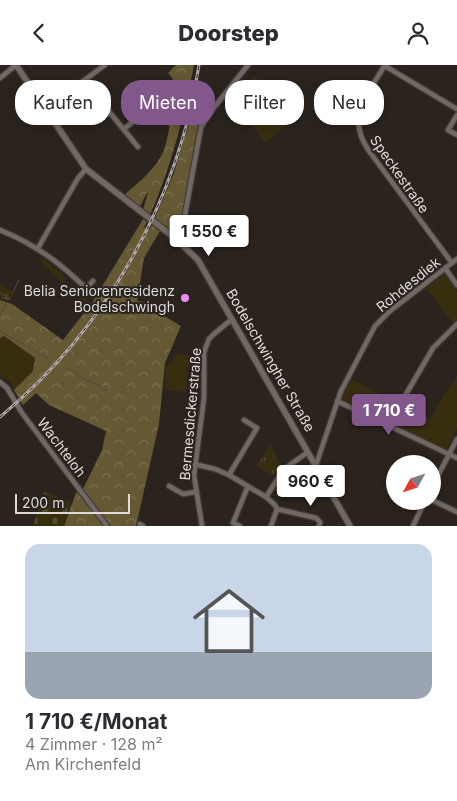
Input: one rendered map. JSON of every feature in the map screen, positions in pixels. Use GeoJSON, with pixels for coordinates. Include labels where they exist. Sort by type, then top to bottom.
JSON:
{"type":"FeatureCollection","features":[{"type":"Feature","properties":{"kind":"street"},"geometry":{"type":"LineString","coordinates":[[0,78],[16,65]]}},
{"type":"Feature","properties":{"kind":"street","name":"Bodelschwingher Straße"},"geometry":{"type":"LineString","coordinates":[[16,65],[26,80]]}},
{"type":"Feature","properties":{"kind":"street"},"geometry":{"type":"LineString","coordinates":[[85,80],[105,65]]}},
{"type":"Feature","properties":{"kind":"street"},"geometry":{"type":"LineString","coordinates":[[180,242],[201,127],[212,110],[248,65]]}},
{"type":"Feature","properties":{"kind":"street"},"geometry":{"type":"LineString","coordinates":[[385,65],[457,109]]}},
{"type":"Feature","properties":{"kind":"street","name":"Speckestraße"},"geometry":{"type":"LineString","coordinates":[[385,65],[359,110],[358,124],[361,139],[452,263]]}},
{"type":"Feature","properties":{"kind":"street"},"geometry":{"type":"LineString","coordinates":[[111,113],[138,147]]}},
{"type":"Feature","properties":{"kind":"street"},"geometry":{"type":"LineString","coordinates":[[457,115],[448,130],[457,135]]}},
{"type":"Feature","properties":{"kind":"street","name":"Bodelschwingher Straße"},"geometry":{"type":"LineString","coordinates":[[56,125],[86,169],[180,242],[202,266],[350,526]]}},
{"type":"Feature","properties":{"kind":"street"},"geometry":{"type":"LineString","coordinates":[[124,129],[129,125]]}},
{"type":"Feature","properties":{"kind":"street"},"geometry":{"type":"LineString","coordinates":[[38,248],[78,178],[86,169]]}},
{"type":"Feature","properties":{"kind":"street"},"geometry":{"type":"LineString","coordinates":[[0,230],[38,248],[64,267],[93,295]]}},
{"type":"Feature","properties":{"kind":"street","name":"Rohdesdiek"},"geometry":{"type":"LineString","coordinates":[[316,465],[338,401],[370,333],[382,318],[457,259]]}},
{"type":"Feature","properties":{"kind":"street"},"geometry":{"type":"LineString","coordinates":[[446,268],[457,285]]}},
{"type":"Feature","properties":{"kind":"street"},"geometry":{"type":"LineString","coordinates":[[86,288],[94,281]]}},
{"type":"Feature","properties":{"kind":"street","name":"Bermesdickerstraße"},"geometry":{"type":"LineString","coordinates":[[202,526],[196,492],[194,464],[204,398],[204,352],[211,336],[232,319]]}},
{"type":"Feature","properties":{"kind":"street"},"geometry":{"type":"LineString","coordinates":[[388,425],[426,357],[441,338],[457,324]]}},
{"type":"Feature","properties":{"kind":"street","name":"Wachteloh"},"geometry":{"type":"LineString","coordinates":[[0,381],[7,388],[22,413],[106,526]]}},
{"type":"Feature","properties":{"kind":"street"},"geometry":{"type":"LineString","coordinates":[[338,401],[457,458]]}},
{"type":"Feature","properties":{"kind":"street"},"geometry":{"type":"LineString","coordinates":[[230,475],[257,428],[244,422]]}},
{"type":"Feature","properties":{"kind":"street"},"geometry":{"type":"LineString","coordinates":[[247,429],[250,424]]}},
{"type":"Feature","properties":{"kind":"street"},"geometry":{"type":"LineString","coordinates":[[441,470],[457,439]]}},
{"type":"Feature","properties":{"kind":"street"},"geometry":{"type":"LineString","coordinates":[[266,497],[284,469],[308,452]]}},
{"type":"Feature","properties":{"kind":"street"},"geometry":{"type":"LineString","coordinates":[[194,464],[230,475],[266,497],[277,509],[316,518],[320,522],[319,526]]}},
{"type":"Feature","properties":{"kind":"street"},"geometry":{"type":"LineString","coordinates":[[240,526],[233,523],[248,485]]}},
{"type":"Feature","properties":{"kind":"street","name":"Bermesdickerstraße"},"geometry":{"type":"LineString","coordinates":[[169,486],[183,494],[196,492]]}},
{"type":"Feature","properties":{"kind":"street"},"geometry":{"type":"LineString","coordinates":[[441,504],[457,512]]}},
{"type":"Feature","properties":{"kind":"street"},"geometry":{"type":"LineString","coordinates":[[271,526],[277,509]]}},
{"type":"Feature","properties":{"kind":"street"},"geometry":{"type":"LineString","coordinates":[[413,526],[421,510]]}},
{"type":"Feature","properties":{"kind":"green space"},"geometry":{"type":"Polygon","coordinates":[[[176,65],[194,65],[191,80],[173,80],[168,73],[176,65]]]}},
{"type":"Feature","properties":{"kind":"green space"},"geometry":{"type":"Polygon","coordinates":[[[255,76],[258,80],[250,80],[255,76]]]}},
{"type":"Feature","properties":{"kind":"green space"},"geometry":{"type":"Polygon","coordinates":[[[170,125],[180,125],[164,179],[150,215],[143,210],[148,193],[139,208],[123,196],[157,163],[166,142],[170,125]]]}},
{"type":"Feature","properties":{"kind":"green space"},"geometry":{"type":"Polygon","coordinates":[[[188,125],[200,125],[195,142],[180,232],[177,235],[155,218],[174,173],[188,125]]]}},
{"type":"Feature","properties":{"kind":"green space"},"geometry":{"type":"Polygon","coordinates":[[[251,125],[287,125],[266,143],[251,125]]]}},
{"type":"Feature","properties":{"kind":"green space"},"geometry":{"type":"Polygon","coordinates":[[[143,219],[147,222],[144,227],[149,230],[152,225],[160,231],[144,258],[137,301],[161,304],[161,314],[181,326],[165,363],[159,424],[136,526],[64,526],[76,493],[84,487],[102,450],[106,431],[49,405],[36,393],[23,405],[14,390],[33,371],[35,358],[4,336],[0,338],[0,300],[12,304],[63,340],[92,303],[143,219]]]}},
{"type":"Feature","properties":{"kind":"green space"},"geometry":{"type":"Polygon","coordinates":[[[43,258],[66,278],[62,283],[42,263],[43,258]]]}},
{"type":"Feature","properties":{"kind":"green space"},"geometry":{"type":"Polygon","coordinates":[[[445,274],[457,292],[457,320],[453,323],[426,288],[445,274]]]}},
{"type":"Feature","properties":{"kind":"green space"},"geometry":{"type":"Polygon","coordinates":[[[0,285],[14,293],[9,302],[0,298],[0,285]]]}},
{"type":"Feature","properties":{"kind":"green space"},"geometry":{"type":"Polygon","coordinates":[[[72,285],[91,303],[85,311],[83,309],[86,305],[69,288],[72,285]]]}},
{"type":"Feature","properties":{"kind":"green space"},"geometry":{"type":"Polygon","coordinates":[[[3,336],[35,358],[33,371],[14,390],[9,381],[0,376],[0,338],[3,336]]]}},
{"type":"Feature","properties":{"kind":"green space"},"geometry":{"type":"Polygon","coordinates":[[[174,354],[190,355],[191,366],[188,366],[186,392],[168,390],[165,385],[166,367],[172,363],[174,354]]]}},
{"type":"Feature","properties":{"kind":"green space"},"geometry":{"type":"Polygon","coordinates":[[[457,376],[457,429],[446,450],[392,424],[402,405],[431,419],[444,394],[457,376]]]}},
{"type":"Feature","properties":{"kind":"green space"},"geometry":{"type":"Polygon","coordinates":[[[351,379],[397,402],[388,420],[385,421],[341,399],[351,379]]]}},
{"type":"Feature","properties":{"kind":"green space"},"geometry":{"type":"Polygon","coordinates":[[[270,443],[281,466],[272,476],[257,466],[270,443]]]}},
{"type":"Feature","properties":{"kind":"green space"},"geometry":{"type":"Polygon","coordinates":[[[44,492],[72,502],[64,526],[33,526],[44,492]]]}},
{"type":"Feature","properties":{"kind":"waterway"},"geometry":{"type":"LineString","coordinates":[[13,292],[19,280]]}},
{"type":"Feature","properties":{"kind":"waterway"},"geometry":{"type":"LineString","coordinates":[[0,293],[8,299]]}},
{"type":"Feature","properties":{"kind":"waterway"},"geometry":{"type":"LineString","coordinates":[[0,315],[6,304]]}},
{"type":"Feature","properties":{"kind":"waterway"},"geometry":{"type":"LineString","coordinates":[[0,331],[48,358]]}},
{"type":"Feature","properties":{"kind":"waterway"},"geometry":{"type":"LineString","coordinates":[[63,366],[83,379],[101,386],[109,394]]}},
{"type":"Feature","properties":{"kind":"railway"},"geometry":{"type":"LineString","coordinates":[[0,417],[38,382],[73,344],[104,303],[131,259],[155,213],[174,165],[189,116],[199,65]]}},
{"type":"Feature","properties":{"kind":"place","name":"Belia Seniorenresidenz Bodelschwingh"},"geometry":{"type":"Point","coordinates":[185,298]}}]}
